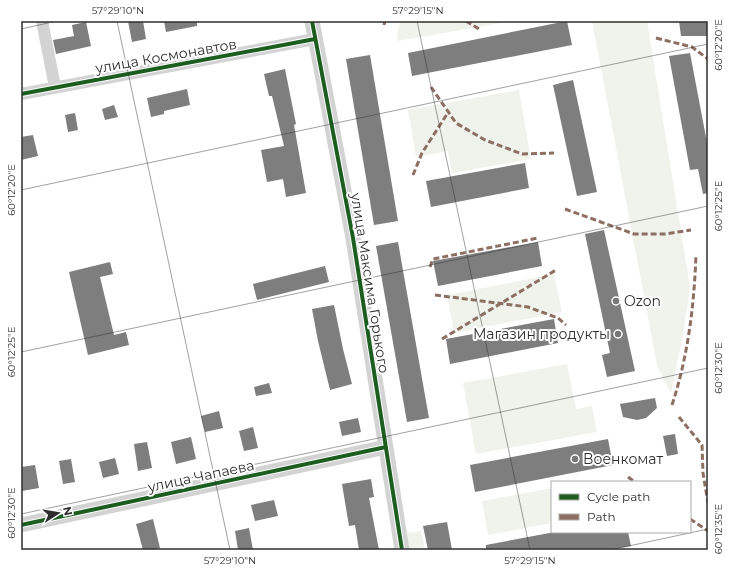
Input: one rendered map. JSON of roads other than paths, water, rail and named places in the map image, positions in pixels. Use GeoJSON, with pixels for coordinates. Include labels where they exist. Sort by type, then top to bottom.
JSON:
{"type":"FeatureCollection","features":[{"type":"Feature","properties":{"kind":"street"},"geometry":{"type":"LineString","coordinates":[[42,21],[55,87]]}},
{"type":"Feature","properties":{"kind":"street","name":"улица Максима Горького"},"geometry":{"type":"LineString","coordinates":[[312,21],[353,238],[402,550]]}},
{"type":"Feature","properties":{"kind":"street","name":"улица Космонавтов"},"geometry":{"type":"LineString","coordinates":[[21,94],[315,39]]}},
{"type":"Feature","properties":{"kind":"street","name":"улица Чапаева"},"geometry":{"type":"LineString","coordinates":[[21,525],[386,447]]}},
{"type":"Feature","properties":{"kind":"place","name":"Ozon"},"geometry":{"type":"Point","coordinates":[616,301]}},
{"type":"Feature","properties":{"kind":"place","name":"Магазин продукты"},"geometry":{"type":"Point","coordinates":[618,334]}},
{"type":"Feature","properties":{"kind":"place","name":"Военкомат"},"geometry":{"type":"Point","coordinates":[575,459]}}]}
